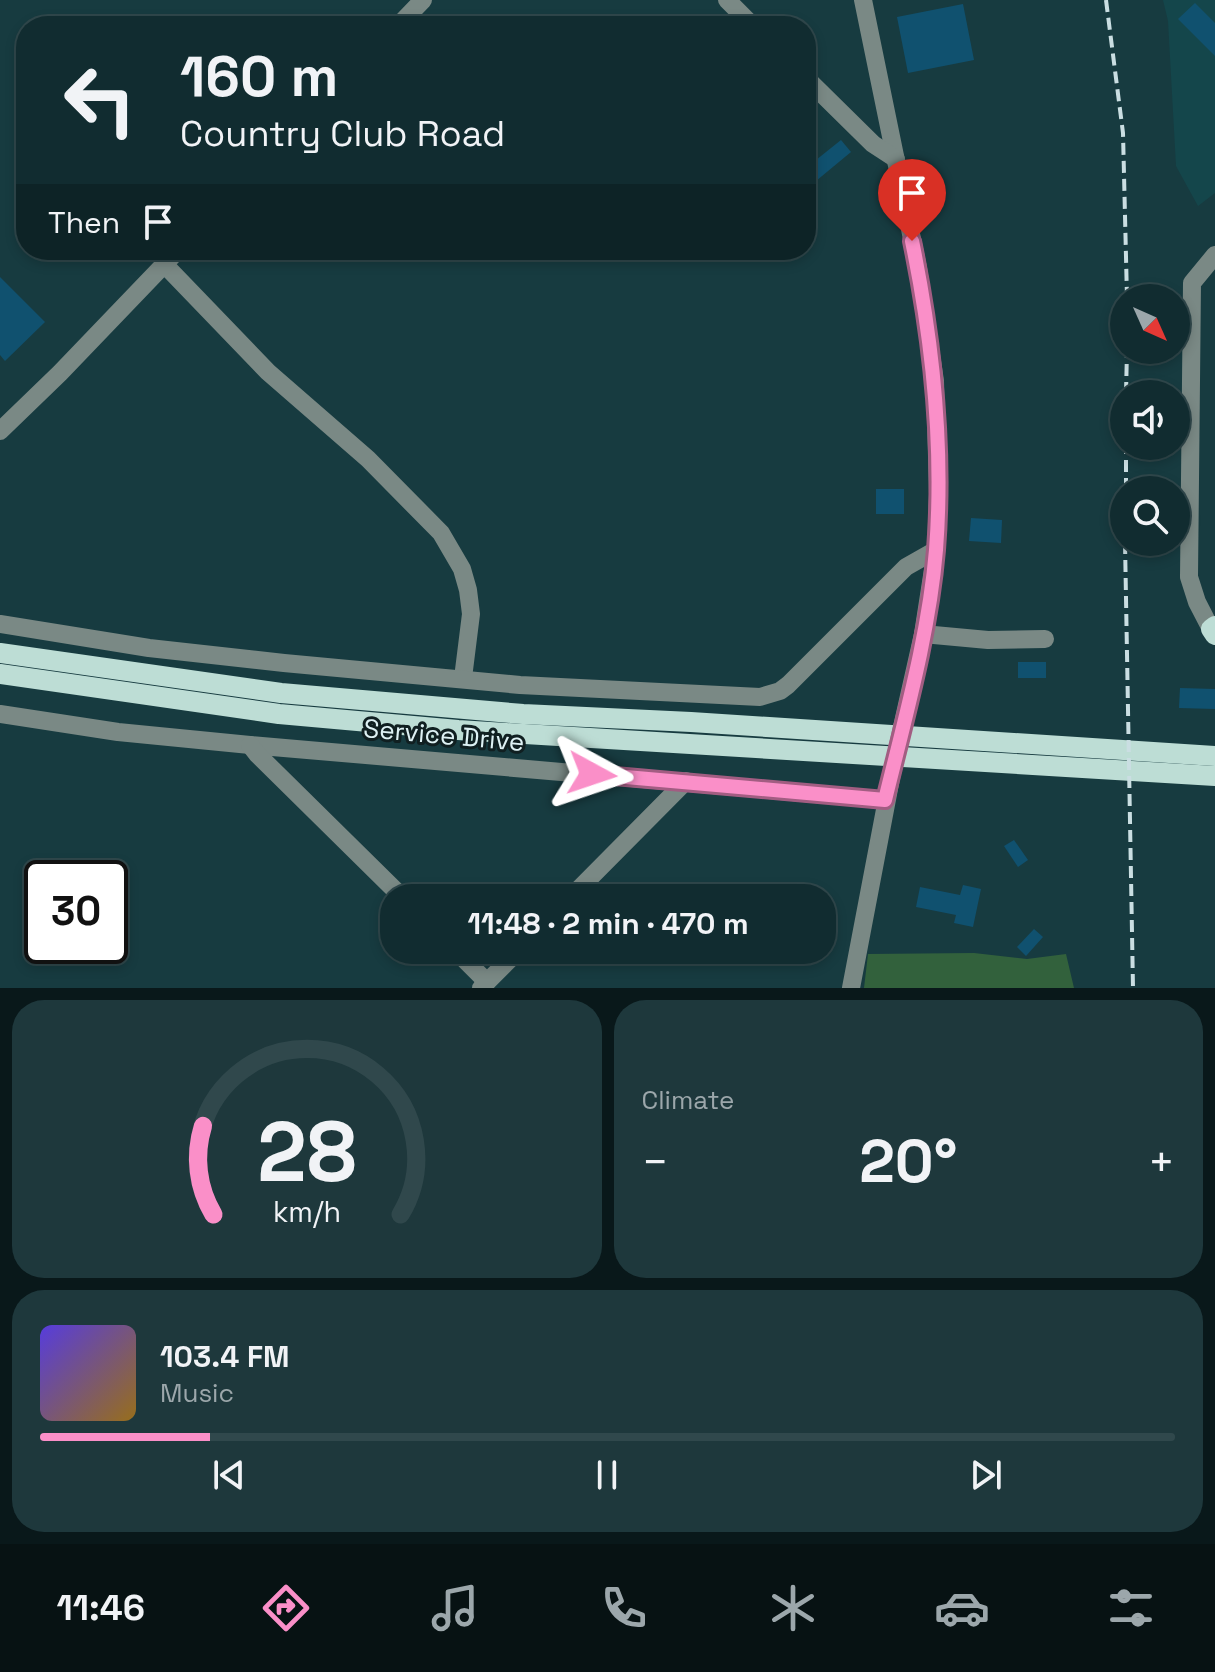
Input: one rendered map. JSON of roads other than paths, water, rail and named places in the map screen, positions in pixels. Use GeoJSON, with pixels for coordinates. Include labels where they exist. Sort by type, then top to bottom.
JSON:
{"type":"FeatureCollection","features":[{"type":"Feature","properties":{"kind":"main road"},"geometry":{"type":"LineString","coordinates":[[0,653],[281,693],[523,714],[1215,756]]}},
{"type":"Feature","properties":{"kind":"main road"},"geometry":{"type":"LineString","coordinates":[[0,674],[279,714],[458,730],[1213,777]]}},
{"type":"Feature","properties":{"kind":"street"},"geometry":{"type":"LineString","coordinates":[[408,16],[423,0]]}},
{"type":"Feature","properties":{"kind":"street"},"geometry":{"type":"LineString","coordinates":[[727,0],[743,16]]}},
{"type":"Feature","properties":{"kind":"street"},"geometry":{"type":"LineString","coordinates":[[851,988],[885,800],[923,634],[936,550],[938,494],[935,381],[918,268],[863,0]]}},
{"type":"Feature","properties":{"kind":"street"},"geometry":{"type":"LineString","coordinates":[[816,88],[873,144],[896,159]]}},
{"type":"Feature","properties":{"kind":"street"},"geometry":{"type":"LineString","coordinates":[[1214,630],[1201,611],[1189,577],[1192,283],[1215,255]]}},
{"type":"Feature","properties":{"kind":"street"},"geometry":{"type":"LineString","coordinates":[[0,431],[168,260]]}},
{"type":"Feature","properties":{"kind":"street"},"geometry":{"type":"LineString","coordinates":[[164,264],[268,372],[368,459],[441,533],[462,569],[468,590],[471,614],[463,678]]}},
{"type":"Feature","properties":{"kind":"street"},"geometry":{"type":"LineString","coordinates":[[0,624],[149,648],[284,663],[520,685],[750,698],[771,695],[788,685],[906,567],[936,550]]}},
{"type":"Feature","properties":{"kind":"street"},"geometry":{"type":"LineString","coordinates":[[923,634],[988,640],[1045,639]]}},
{"type":"Feature","properties":{"kind":"street"},"geometry":{"type":"LineString","coordinates":[[279,714],[284,663]]}},
{"type":"Feature","properties":{"kind":"street","name":"Service Drive"},"geometry":{"type":"LineString","coordinates":[[0,714],[118,732],[250,745],[885,800]]}},
{"type":"Feature","properties":{"kind":"street"},"geometry":{"type":"LineString","coordinates":[[250,745],[389,884]]}},
{"type":"Feature","properties":{"kind":"street"},"geometry":{"type":"LineString","coordinates":[[584,884],[686,781]]}},
{"type":"Feature","properties":{"kind":"street"},"geometry":{"type":"LineString","coordinates":[[467,964],[484,985],[505,964]]}},
{"type":"Feature","properties":{"kind":"railway"},"geometry":{"type":"LineString","coordinates":[[1106,0],[1123,133],[1127,284]]}},
{"type":"Feature","properties":{"kind":"railway"},"geometry":{"type":"LineString","coordinates":[[1126,380],[1127,364]]}},
{"type":"Feature","properties":{"kind":"railway"},"geometry":{"type":"LineString","coordinates":[[1126,460],[1126,476]]}},
{"type":"Feature","properties":{"kind":"railway"},"geometry":{"type":"LineString","coordinates":[[1125,556],[1133,988]]}}]}
